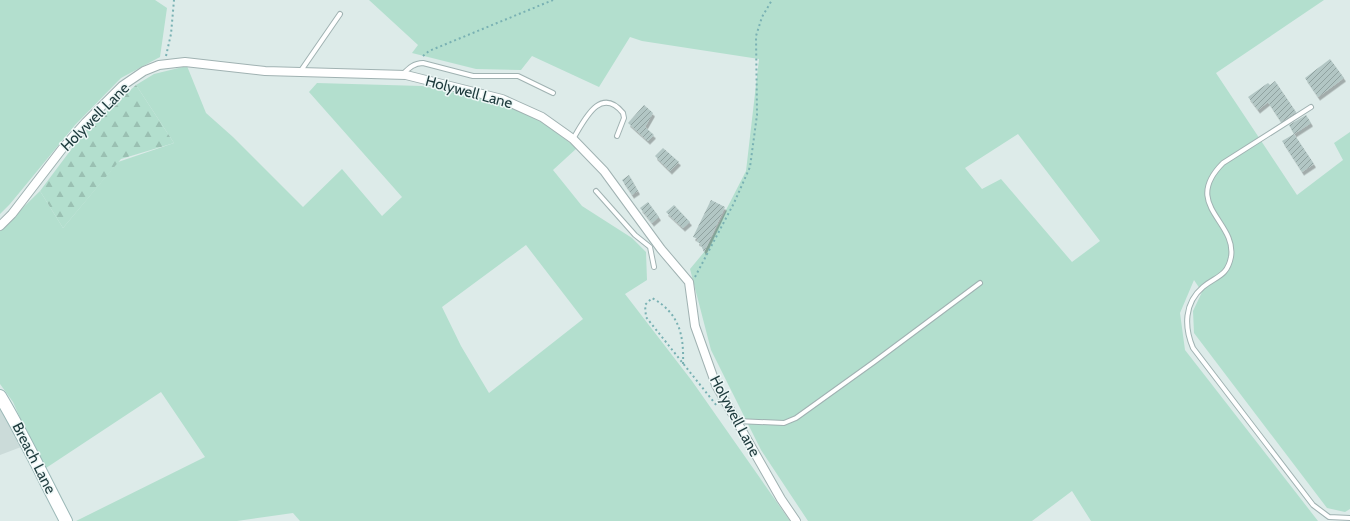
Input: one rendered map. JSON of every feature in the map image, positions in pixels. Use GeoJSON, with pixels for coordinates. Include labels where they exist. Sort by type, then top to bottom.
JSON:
{"type":"FeatureCollection","features":[{"type":"Feature","properties":{"kind":"street","name":"Holywell Lane"},"geometry":{"type":"LineString","coordinates":[[0,226],[12,214],[62,149],[86,122],[122,86],[144,71],[159,65],[185,62],[265,71],[401,75],[433,81],[502,98],[542,117],[573,139],[604,171],[661,249],[689,282],[695,326],[716,385],[781,499],[796,521]]}},
{"type":"Feature","properties":{"kind":"street","name":"Breach Lane"},"geometry":{"type":"LineString","coordinates":[[0,396],[20,431],[66,521]]}},
{"type":"Feature","properties":{"kind":"lane"},"geometry":{"type":"LineString","coordinates":[[300,72],[340,14]]}},
{"type":"Feature","properties":{"kind":"lane"},"geometry":{"type":"LineString","coordinates":[[401,75],[411,66],[417,63],[422,63],[474,76],[518,76],[553,93]]}},
{"type":"Feature","properties":{"kind":"lane"},"geometry":{"type":"LineString","coordinates":[[573,139],[592,110],[597,105],[602,103],[613,104],[623,113],[624,118],[617,136]]}},
{"type":"Feature","properties":{"kind":"lane"},"geometry":{"type":"LineString","coordinates":[[1311,107],[1223,163],[1212,174],[1208,186],[1208,203],[1231,244],[1231,257],[1222,276],[1204,286],[1195,295],[1186,320],[1187,331],[1193,348],[1313,505],[1329,517],[1350,518]]}},
{"type":"Feature","properties":{"kind":"lane"},"geometry":{"type":"LineString","coordinates":[[596,191],[635,235],[650,247],[654,267]]}},
{"type":"Feature","properties":{"kind":"lane"},"geometry":{"type":"LineString","coordinates":[[643,240],[644,225]]}},
{"type":"Feature","properties":{"kind":"lane"},"geometry":{"type":"LineString","coordinates":[[734,417],[784,423],[796,418],[980,283]]}},
{"type":"Feature","properties":{"kind":"path"},"geometry":{"type":"LineString","coordinates":[[159,65],[168,53],[174,0]]}},
{"type":"Feature","properties":{"kind":"path"},"geometry":{"type":"LineString","coordinates":[[411,66],[429,51],[553,0]]}},
{"type":"Feature","properties":{"kind":"path"},"geometry":{"type":"LineString","coordinates":[[692,281],[734,203],[750,167],[757,115],[756,36],[762,17],[772,0]]}},
{"type":"Feature","properties":{"kind":"path"},"geometry":{"type":"LineString","coordinates":[[683,364],[684,346],[678,322],[662,304],[652,298],[645,305],[646,317],[683,364],[725,416],[734,417]]}},
{"type":"Feature","properties":{"kind":"shaded area"},"geometry":{"type":"Polygon","coordinates":[[[0,406],[21,447],[0,455],[0,406]]]}},
{"type":"Feature","properties":{"kind":"green space"},"geometry":{"type":"Polygon","coordinates":[[[0,0],[155,0],[167,8],[160,57],[121,78],[75,125],[10,204],[0,214],[0,0]]]}},
{"type":"Feature","properties":{"kind":"green space"},"geometry":{"type":"Polygon","coordinates":[[[369,0],[1324,0],[1216,73],[1297,195],[1343,160],[1334,143],[1350,132],[1350,509],[1345,512],[1327,508],[1194,333],[1193,311],[1202,292],[1194,280],[1180,313],[1185,350],[1318,521],[1091,521],[1072,491],[1032,521],[808,521],[761,450],[711,350],[690,269],[705,251],[746,171],[759,59],[642,41],[630,37],[599,87],[532,56],[521,70],[476,69],[412,53],[418,45],[369,0]],[[1018,134],[965,168],[982,189],[1001,179],[1072,262],[1100,241],[1018,134]]]}},
{"type":"Feature","properties":{"kind":"green space"},"geometry":{"type":"Polygon","coordinates":[[[187,66],[206,113],[233,137],[303,207],[342,169],[382,216],[402,197],[309,92],[317,83],[422,86],[504,103],[542,122],[577,148],[553,170],[582,206],[632,238],[646,252],[647,280],[625,294],[692,381],[790,521],[300,521],[293,513],[237,521],[76,521],[205,457],[161,392],[43,470],[13,402],[0,384],[0,230],[40,191],[63,228],[118,162],[174,143],[136,85],[154,74],[187,66]],[[526,245],[442,307],[461,346],[489,393],[583,319],[526,245]]]}},
{"type":"Feature","properties":{"kind":"green space"},"geometry":{"type":"Polygon","coordinates":[[[136,85],[174,143],[121,159],[63,228],[40,191],[85,131],[136,85]]]}},
{"type":"Feature","properties":{"kind":"building"},"geometry":{"type":"Polygon","coordinates":[[[1330,59],[1344,78],[1318,97],[1305,78],[1330,59]]]}},
{"type":"Feature","properties":{"kind":"building"},"geometry":{"type":"Polygon","coordinates":[[[1275,81],[1296,112],[1281,122],[1268,102],[1258,110],[1248,97],[1268,83],[1270,85],[1275,81]]]}},
{"type":"Feature","properties":{"kind":"building"},"geometry":{"type":"Polygon","coordinates":[[[644,105],[653,113],[645,127],[654,135],[648,141],[628,123],[644,105]]]}},
{"type":"Feature","properties":{"kind":"building"},"geometry":{"type":"Polygon","coordinates":[[[1306,115],[1311,123],[1294,134],[1289,125],[1306,115]]]}},
{"type":"Feature","properties":{"kind":"building"},"geometry":{"type":"Polygon","coordinates":[[[1294,134],[1314,164],[1302,172],[1282,141],[1294,134]]]}},
{"type":"Feature","properties":{"kind":"building"},"geometry":{"type":"Polygon","coordinates":[[[663,148],[679,162],[670,171],[655,156],[663,148]]]}},
{"type":"Feature","properties":{"kind":"building"},"geometry":{"type":"Polygon","coordinates":[[[629,175],[638,191],[632,195],[622,180],[629,175]]]}},
{"type":"Feature","properties":{"kind":"building"},"geometry":{"type":"Polygon","coordinates":[[[711,200],[725,207],[704,252],[700,243],[697,242],[698,239],[693,237],[711,200]]]}},
{"type":"Feature","properties":{"kind":"building"},"geometry":{"type":"Polygon","coordinates":[[[648,202],[659,217],[652,223],[640,208],[648,202]]]}},
{"type":"Feature","properties":{"kind":"building"},"geometry":{"type":"Polygon","coordinates":[[[674,205],[690,222],[683,228],[666,212],[674,205]]]}}]}
